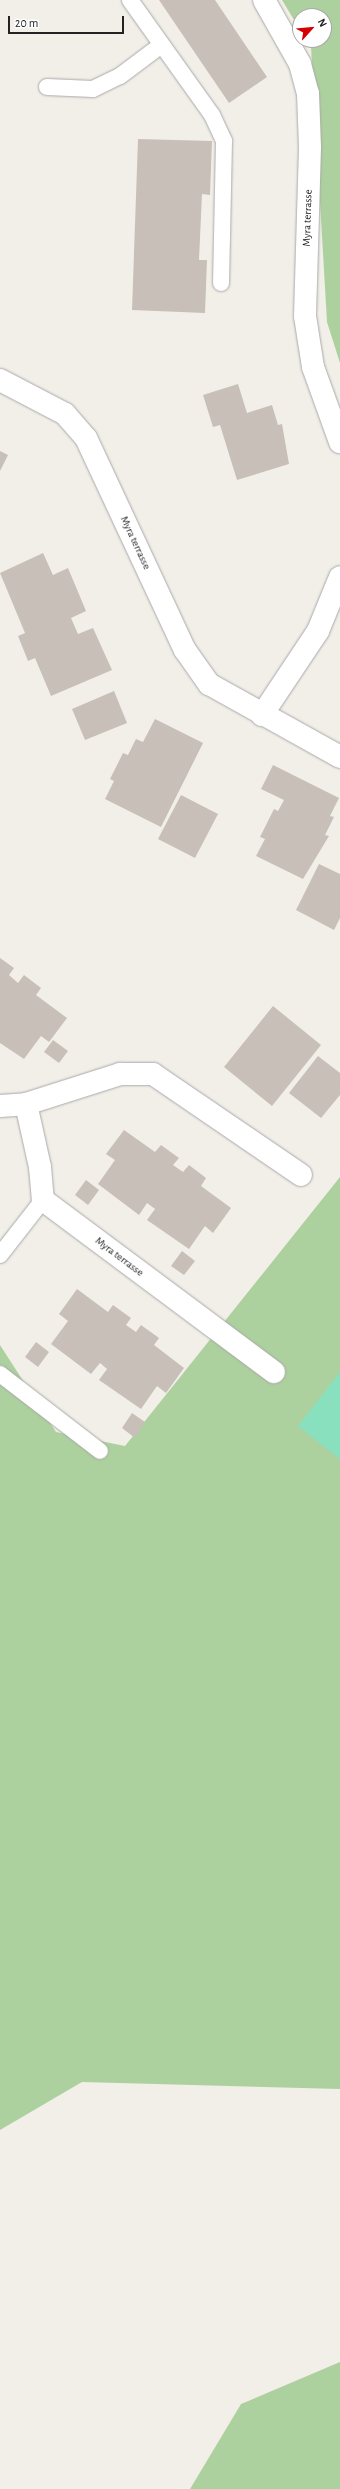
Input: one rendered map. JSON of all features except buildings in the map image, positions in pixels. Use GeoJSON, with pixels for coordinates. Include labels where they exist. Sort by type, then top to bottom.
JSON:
{"type":"FeatureCollection","features":[{"type":"Feature","properties":{"kind":"street","name":"Myra terrasse"},"geometry":{"type":"LineString","coordinates":[[264,0],[300,64],[308,93],[310,147],[305,316],[313,367],[340,442]]}},
{"type":"Feature","properties":{"kind":"street","name":"Myra terrasse"},"geometry":{"type":"LineString","coordinates":[[0,380],[65,414],[86,438],[185,650],[209,684],[262,715],[340,757]]}},
{"type":"Feature","properties":{"kind":"street"},"geometry":{"type":"LineString","coordinates":[[262,715],[318,631],[340,577]]}},
{"type":"Feature","properties":{"kind":"street"},"geometry":{"type":"LineString","coordinates":[[0,1106],[26,1104],[120,1074],[153,1074],[301,1175]]}},
{"type":"Feature","properties":{"kind":"street"},"geometry":{"type":"LineString","coordinates":[[26,1104],[40,1167],[43,1200]]}},
{"type":"Feature","properties":{"kind":"street","name":"Myra terrasse"},"geometry":{"type":"LineString","coordinates":[[43,1200],[274,1372]]}},
{"type":"Feature","properties":{"kind":"lane"},"geometry":{"type":"LineString","coordinates":[[130,0],[160,46],[212,115],[224,141],[221,283]]}},
{"type":"Feature","properties":{"kind":"lane"},"geometry":{"type":"LineString","coordinates":[[47,87],[93,89],[120,76],[160,46]]}},
{"type":"Feature","properties":{"kind":"lane"},"geometry":{"type":"LineString","coordinates":[[0,1255],[43,1200]]}},
{"type":"Feature","properties":{"kind":"lane"},"geometry":{"type":"LineString","coordinates":[[0,1374],[100,1451]]}},
{"type":"Feature","properties":{"kind":"green space"},"geometry":{"type":"Polygon","coordinates":[[[282,0],[340,0],[340,363],[327,322],[311,48],[332,48],[332,8],[292,8],[292,17],[282,0]]]}},
{"type":"Feature","properties":{"kind":"green space"},"geometry":{"type":"Polygon","coordinates":[[[340,1177],[340,2089],[82,2082],[0,2130],[0,1345],[56,1432],[125,1446],[340,1177]]]}},
{"type":"Feature","properties":{"kind":"green space"},"geometry":{"type":"Polygon","coordinates":[[[340,1372],[340,1459],[298,1426],[340,1372]]]}},
{"type":"Feature","properties":{"kind":"green space"},"geometry":{"type":"Polygon","coordinates":[[[340,2362],[340,2489],[190,2489],[241,2404],[340,2362]]]}}]}
